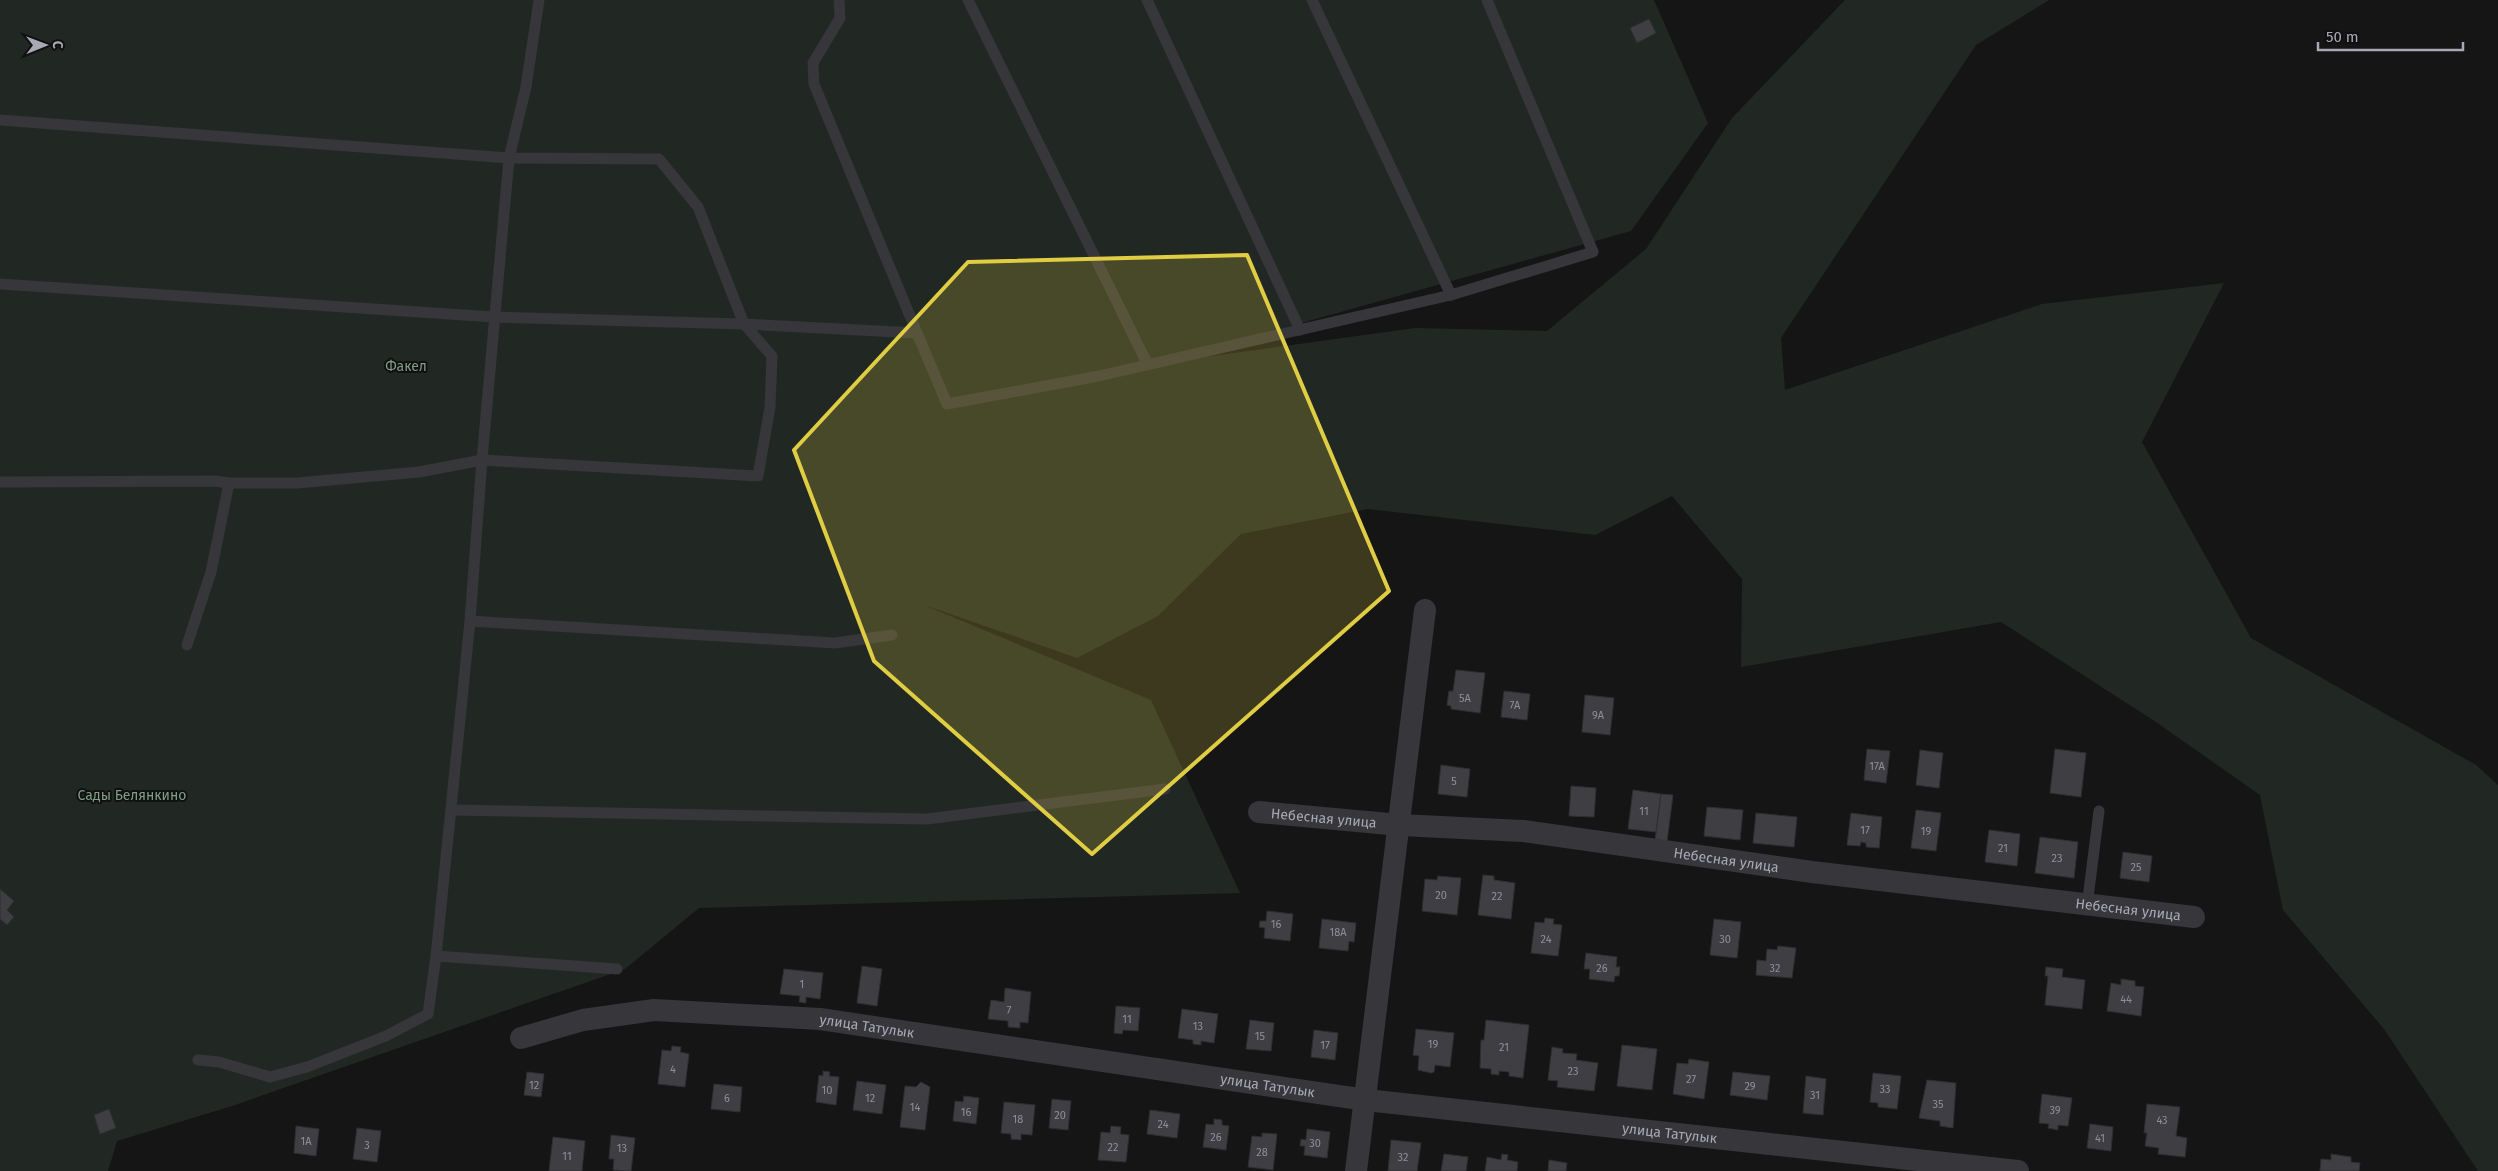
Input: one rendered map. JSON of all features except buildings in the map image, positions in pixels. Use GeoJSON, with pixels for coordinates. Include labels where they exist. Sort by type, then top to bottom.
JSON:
{"type":"FeatureCollection","features":[{"type":"Feature","properties":{"kind":"street"},"geometry":{"type":"LineString","coordinates":[[1356,1171],[1425,610]]}},
{"type":"Feature","properties":{"kind":"street","name":"Небесная улица"},"geometry":{"type":"LineString","coordinates":[[1259,812],[1400,825],[1523,831],[1812,872],[2087,906],[2194,917]]}},
{"type":"Feature","properties":{"kind":"street","name":"улица Татулык"},"geometry":{"type":"LineString","coordinates":[[520,1038],[583,1020],[654,1010],[820,1019],[1366,1100],[2018,1171]]}},
{"type":"Feature","properties":{"kind":"lane"},"geometry":{"type":"LineString","coordinates":[[198,1060],[219,1062],[270,1077],[307,1068],[386,1036],[428,1014],[436,956],[470,621],[494,317],[509,158],[526,86],[539,0]]}},
{"type":"Feature","properties":{"kind":"lane"},"geometry":{"type":"LineString","coordinates":[[839,0],[840,18],[812,63],[814,84],[947,404],[1148,365],[1452,295],[1593,252],[1487,0]]}},
{"type":"Feature","properties":{"kind":"lane"},"geometry":{"type":"LineString","coordinates":[[968,0],[1148,365]]}},
{"type":"Feature","properties":{"kind":"lane"},"geometry":{"type":"LineString","coordinates":[[1147,0],[1300,330]]}},
{"type":"Feature","properties":{"kind":"lane"},"geometry":{"type":"LineString","coordinates":[[1312,0],[1452,295]]}},
{"type":"Feature","properties":{"kind":"lane"},"geometry":{"type":"LineString","coordinates":[[0,120],[509,158],[659,159],[698,207],[744,324],[772,356],[770,407],[758,476],[482,460],[419,472],[297,483],[229,483],[215,481],[0,482]]}},
{"type":"Feature","properties":{"kind":"lane"},"geometry":{"type":"LineString","coordinates":[[0,284],[494,317],[744,324],[917,333]]}},
{"type":"Feature","properties":{"kind":"lane"},"geometry":{"type":"LineString","coordinates":[[187,645],[211,572],[229,483]]}},
{"type":"Feature","properties":{"kind":"lane"},"geometry":{"type":"LineString","coordinates":[[470,621],[835,643],[892,635]]}},
{"type":"Feature","properties":{"kind":"lane"},"geometry":{"type":"LineString","coordinates":[[451,810],[927,819],[1165,789]]}},
{"type":"Feature","properties":{"kind":"lane"},"geometry":{"type":"LineString","coordinates":[[2087,906],[2099,811]]}},
{"type":"Feature","properties":{"kind":"lane"},"geometry":{"type":"LineString","coordinates":[[436,956],[617,969]]}},
{"type":"Feature","properties":{"kind":"highlighted area"},"geometry":{"type":"Polygon","coordinates":[[[1247,255],[1389,591],[1092,854],[874,661],[794,450],[968,262],[1247,255]]]}},
{"type":"Feature","properties":{"kind":"green space","name":"Факел"},"geometry":{"type":"Polygon","coordinates":[[[0,0],[1654,0],[1708,123],[1631,231],[1154,364],[1415,328],[1547,331],[1646,249],[1732,118],[1845,0],[2049,0],[1976,45],[1781,338],[1785,390],[2042,304],[2224,283],[2142,442],[2251,638],[2476,765],[2498,785],[2498,1171],[2478,1171],[2384,1029],[2283,910],[2260,795],[2156,722],[2001,622],[1741,667],[1742,579],[1672,496],[1595,535],[1368,509],[1241,534],[1158,616],[1077,658],[924,605],[1151,700],[1240,893],[699,908],[625,969],[232,1106],[117,1141],[108,1171],[0,1171],[0,0]]]}},
{"type":"Feature","properties":{"kind":"park label","name":"Сады Белянкино"},"geometry":{"type":"Point","coordinates":[132,795]}}]}
